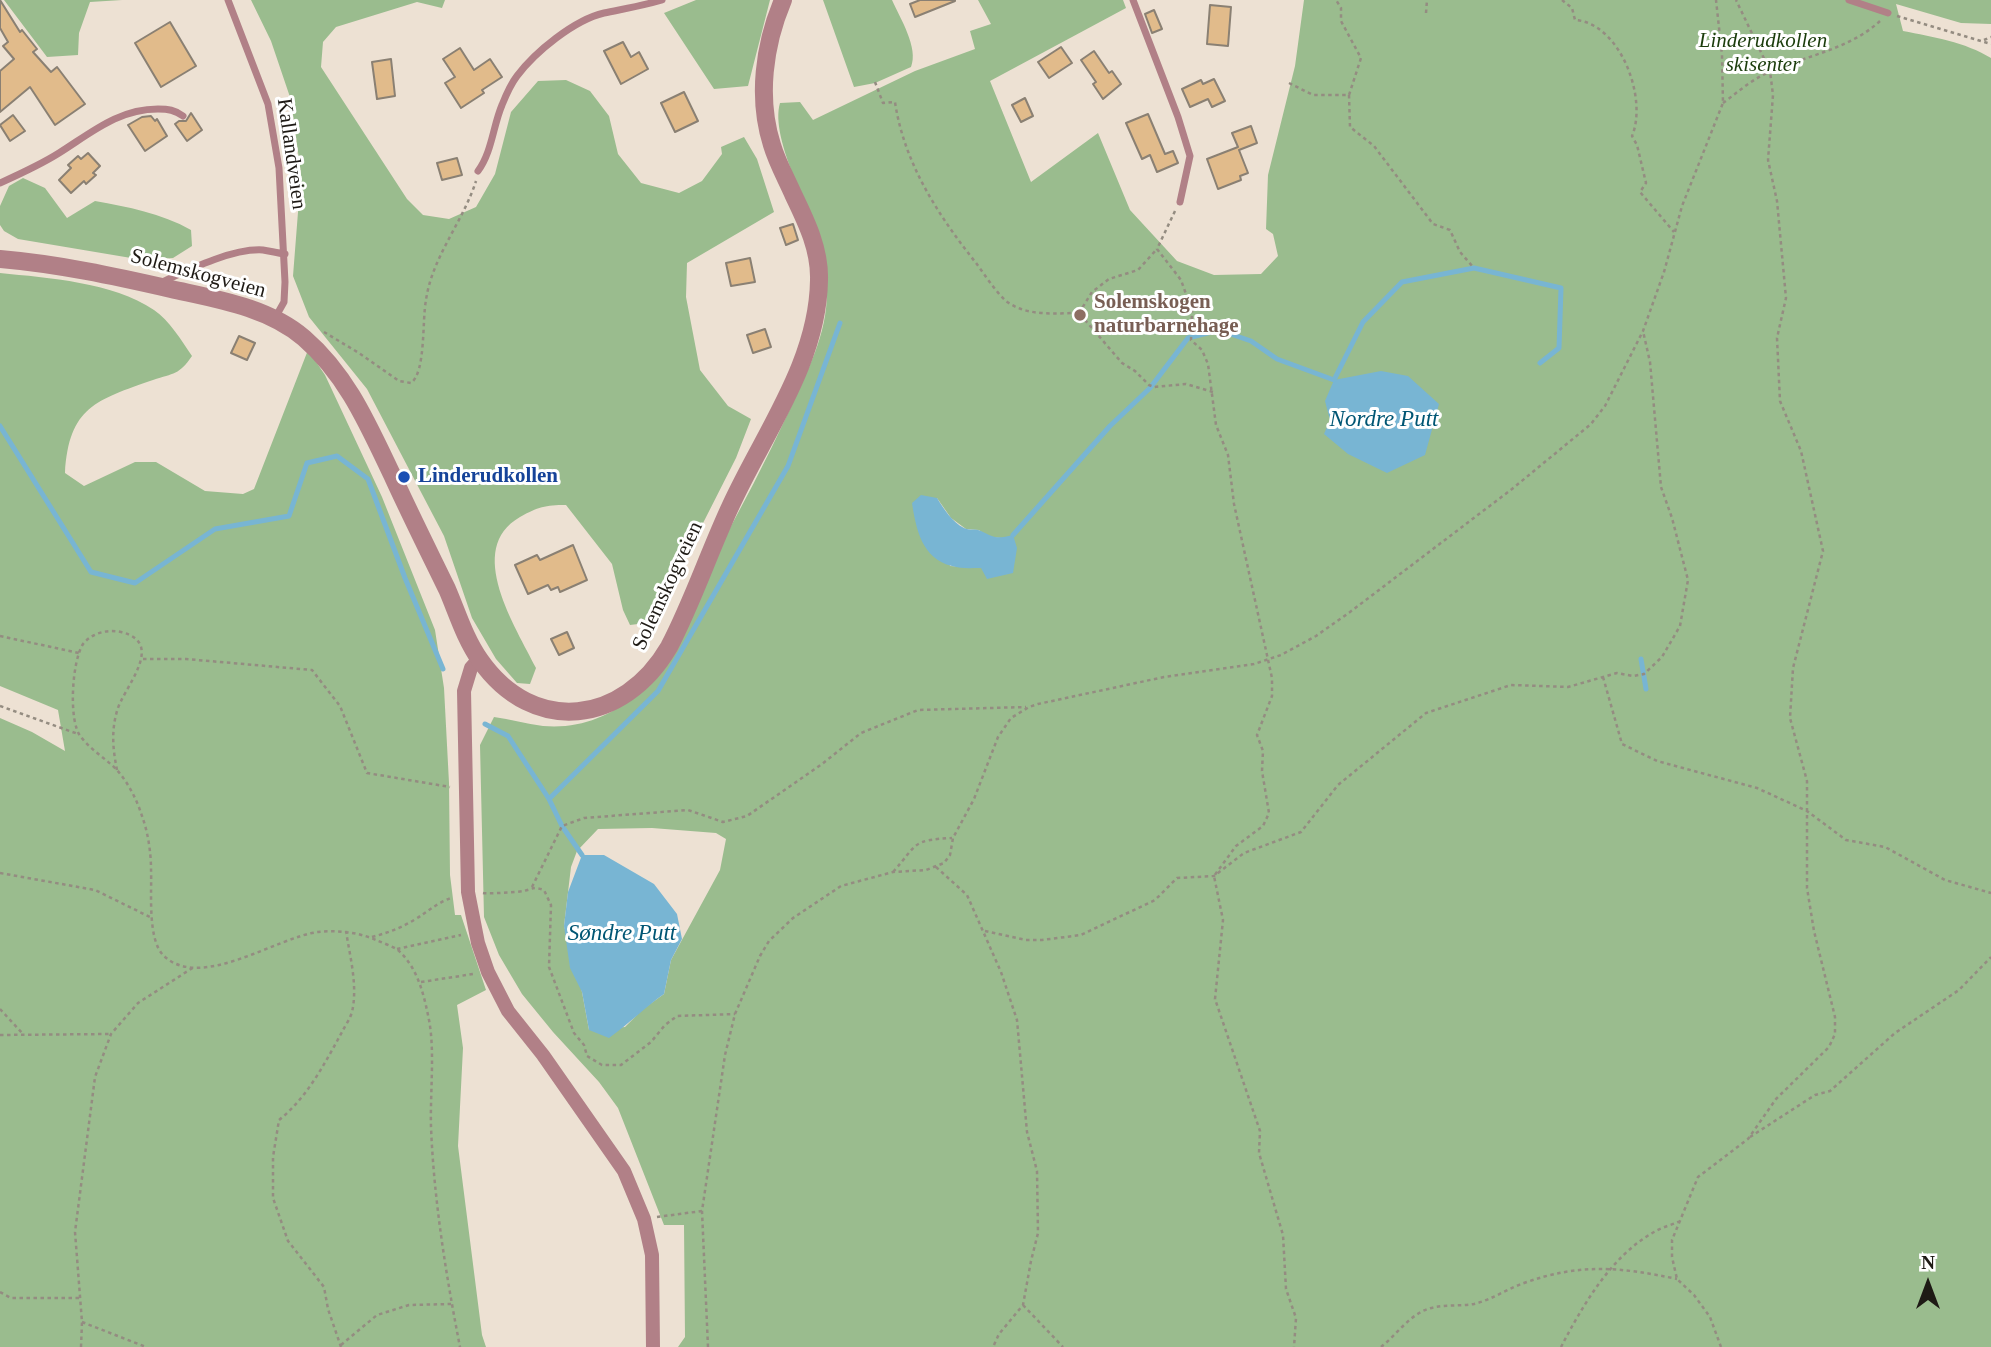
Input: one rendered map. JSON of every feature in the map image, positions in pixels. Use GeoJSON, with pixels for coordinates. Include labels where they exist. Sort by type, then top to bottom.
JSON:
{"type":"FeatureCollection","features":[{"type":"Feature","properties":{"kind":"street","name":"Solemskogveien"},"geometry":{"type":"LineString","coordinates":[[0,259],[68,267],[155,285],[225,302],[275,318],[289,326],[316,349],[349,389],[479,659],[496,680],[542,708],[555,711],[589,711],[613,702],[634,688],[653,669],[674,636],[738,491],[789,393],[812,331],[819,273],[813,242],[772,147],[766,121],[766,62],[773,27],[783,0]]}},
{"type":"Feature","properties":{"kind":"street"},"geometry":{"type":"LineString","coordinates":[[479,659],[471,668],[464,691],[468,892],[475,933],[488,972],[508,1011],[543,1055],[624,1171],[644,1219],[652,1255],[653,1347]]}},
{"type":"Feature","properties":{"kind":"lane","name":"Kallandveien"},"geometry":{"type":"LineString","coordinates":[[228,0],[268,104],[279,168],[285,254],[284,302],[275,318]]}},
{"type":"Feature","properties":{"kind":"lane"},"geometry":{"type":"LineString","coordinates":[[478,171],[486,158],[493,130],[511,85],[525,66],[584,20],[662,0]]}},
{"type":"Feature","properties":{"kind":"lane"},"geometry":{"type":"LineString","coordinates":[[1133,0],[1191,156],[1180,202]]}},
{"type":"Feature","properties":{"kind":"lane"},"geometry":{"type":"LineString","coordinates":[[1849,0],[1888,13]]}},
{"type":"Feature","properties":{"kind":"lane"},"geometry":{"type":"LineString","coordinates":[[0,183],[59,153],[116,116],[147,108],[166,108],[183,116]]}},
{"type":"Feature","properties":{"kind":"lane"},"geometry":{"type":"LineString","coordinates":[[155,285],[195,267],[243,253],[263,250],[285,254]]}},
{"type":"Feature","properties":{"kind":"path"},"geometry":{"type":"LineString","coordinates":[[1336,0],[1341,8],[1341,21],[1361,58],[1349,95],[1350,127],[1374,146],[1433,224],[1450,230],[1460,252],[1474,268]]}},
{"type":"Feature","properties":{"kind":"path"},"geometry":{"type":"LineString","coordinates":[[1426,0],[1426,13]]}},
{"type":"Feature","properties":{"kind":"path"},"geometry":{"type":"LineString","coordinates":[[1562,0],[1572,8],[1574,20],[1586,20],[1610,38],[1622,54],[1633,78],[1635,110],[1632,136],[1637,145],[1646,183],[1640,192],[1675,233]]}},
{"type":"Feature","properties":{"kind":"path"},"geometry":{"type":"LineString","coordinates":[[533,887],[562,826],[584,818],[688,810],[723,822],[747,816],[822,764],[861,733],[918,710],[1029,707],[1164,677],[1234,668],[1269,660],[1316,636],[1491,506],[1576,438],[1605,406],[1643,331],[1664,272],[1682,206],[1723,103],[1722,55],[1716,0]]}},
{"type":"Feature","properties":{"kind":"path"},"geometry":{"type":"LineString","coordinates":[[1736,0],[1770,71],[1773,94],[1768,160],[1777,201],[1786,298],[1777,338],[1780,401],[1801,452],[1823,551],[1793,668],[1790,718],[1807,781],[1807,888],[1814,931],[1835,1017],[1835,1034],[1829,1047],[1776,1099],[1748,1139]]}},
{"type":"Feature","properties":{"kind":"path"},"geometry":{"type":"LineString","coordinates":[[1723,103],[1751,81],[1770,71],[1831,49],[1876,25],[1888,13],[1991,44]]}},
{"type":"Feature","properties":{"kind":"path"},"geometry":{"type":"LineString","coordinates":[[1984,40],[1991,37]]}},
{"type":"Feature","properties":{"kind":"path"},"geometry":{"type":"LineString","coordinates":[[875,82],[883,103],[895,102],[898,122],[914,168],[946,225],[1007,301],[1031,313],[1079,313],[1122,363],[1149,385],[1154,387],[1186,384],[1213,392]]}},
{"type":"Feature","properties":{"kind":"path"},"geometry":{"type":"LineString","coordinates":[[1289,83],[1313,95],[1349,95]]}},
{"type":"Feature","properties":{"kind":"path"},"geometry":{"type":"LineString","coordinates":[[318,329],[399,381],[415,381],[420,373],[423,323],[430,282],[474,187],[478,171]]}},
{"type":"Feature","properties":{"kind":"path"},"geometry":{"type":"LineString","coordinates":[[1079,313],[1092,292],[1109,279],[1138,270],[1157,249],[1180,202]]}},
{"type":"Feature","properties":{"kind":"path"},"geometry":{"type":"LineString","coordinates":[[1157,249],[1181,280],[1192,311],[1191,340],[1202,350],[1208,364],[1216,425],[1228,455],[1234,504],[1269,660],[1272,696],[1257,735],[1263,751],[1262,771],[1269,813],[1263,826],[1236,846],[1214,876],[1223,920],[1215,999],[1260,1131],[1259,1153],[1283,1235],[1286,1289],[1296,1318],[1294,1347]]}},
{"type":"Feature","properties":{"kind":"path"},"geometry":{"type":"LineString","coordinates":[[985,931],[1026,940],[1081,936],[1155,900],[1177,877],[1214,876],[1244,853],[1301,832],[1338,785],[1426,713],[1511,685],[1568,687],[1617,673],[1633,676],[1644,674],[1662,657],[1680,626],[1688,580],[1661,487],[1650,362],[1643,331]]}},
{"type":"Feature","properties":{"kind":"path"},"geometry":{"type":"LineString","coordinates":[[78,734],[73,709],[79,653],[84,643],[97,633],[112,631],[134,638],[141,649],[142,659],[116,712],[112,743],[117,770]]}},
{"type":"Feature","properties":{"kind":"path"},"geometry":{"type":"LineString","coordinates":[[0,636],[79,653]]}},
{"type":"Feature","properties":{"kind":"path"},"geometry":{"type":"LineString","coordinates":[[142,659],[186,659],[312,670],[340,706],[367,773],[467,789]]}},
{"type":"Feature","properties":{"kind":"path"},"geometry":{"type":"LineString","coordinates":[[1603,677],[1622,744],[1657,761],[1757,788],[1807,811],[1846,840],[1885,847],[1945,880],[1991,893]]}},
{"type":"Feature","properties":{"kind":"path"},"geometry":{"type":"LineString","coordinates":[[0,706],[78,734],[117,770],[134,796],[144,819],[151,866],[152,918],[157,948],[166,958],[194,967],[219,965],[315,932],[346,931],[397,949],[421,982],[430,1024],[431,1129],[445,1271],[460,1347]]}},
{"type":"Feature","properties":{"kind":"path"},"geometry":{"type":"LineString","coordinates":[[708,1347],[702,1211],[718,1092],[735,1014],[760,956],[769,941],[781,929],[806,908],[841,886],[893,872],[926,870],[944,863],[950,855],[953,838],[974,799],[998,737],[1012,718],[1029,707]]}},
{"type":"Feature","properties":{"kind":"path"},"geometry":{"type":"LineString","coordinates":[[893,872],[916,843],[926,839],[953,838]]}},
{"type":"Feature","properties":{"kind":"path"},"geometry":{"type":"LineString","coordinates":[[936,867],[967,895],[985,931],[1017,1020],[1027,1132],[1037,1171],[1038,1233],[1023,1306],[999,1334],[993,1347]]}},
{"type":"Feature","properties":{"kind":"path"},"geometry":{"type":"LineString","coordinates":[[0,873],[95,890],[152,918]]}},
{"type":"Feature","properties":{"kind":"path"},"geometry":{"type":"LineString","coordinates":[[372,938],[389,933],[416,919],[434,904],[468,892],[519,892],[533,887],[544,890],[551,905],[549,967],[587,1056],[602,1065],[621,1065],[651,1042],[665,1025],[677,1016],[735,1014]]}},
{"type":"Feature","properties":{"kind":"path"},"geometry":{"type":"LineString","coordinates":[[346,931],[354,976],[352,1013],[306,1091],[292,1110],[279,1120],[273,1157],[273,1198],[288,1241],[324,1287],[328,1309],[341,1346],[377,1315],[409,1305],[452,1304]]}},
{"type":"Feature","properties":{"kind":"path"},"geometry":{"type":"LineString","coordinates":[[397,949],[475,933]]}},
{"type":"Feature","properties":{"kind":"path"},"geometry":{"type":"LineString","coordinates":[[1677,1279],[1672,1257],[1672,1240],[1698,1177],[1748,1139],[1815,1095],[1830,1091],[1895,1033],[1959,990],[1991,957]]}},
{"type":"Feature","properties":{"kind":"path"},"geometry":{"type":"LineString","coordinates":[[81,1347],[82,1322],[75,1232],[95,1077],[111,1034],[138,1003],[194,967]]}},
{"type":"Feature","properties":{"kind":"path"},"geometry":{"type":"LineString","coordinates":[[421,982],[488,972]]}},
{"type":"Feature","properties":{"kind":"path"},"geometry":{"type":"LineString","coordinates":[[0,1009],[23,1034]]}},
{"type":"Feature","properties":{"kind":"path"},"geometry":{"type":"LineString","coordinates":[[0,1035],[111,1034]]}},
{"type":"Feature","properties":{"kind":"path"},"geometry":{"type":"LineString","coordinates":[[644,1219],[702,1211]]}},
{"type":"Feature","properties":{"kind":"path"},"geometry":{"type":"LineString","coordinates":[[1561,1347],[1577,1316],[1611,1269],[1654,1232],[1680,1221]]}},
{"type":"Feature","properties":{"kind":"path"},"geometry":{"type":"LineString","coordinates":[[1381,1347],[1413,1317],[1432,1307],[1476,1303],[1559,1272],[1611,1269],[1639,1271],[1677,1279],[1694,1295],[1710,1317],[1721,1347]]}},
{"type":"Feature","properties":{"kind":"path"},"geometry":{"type":"LineString","coordinates":[[0,1292],[11,1298],[80,1298]]}},
{"type":"Feature","properties":{"kind":"path"},"geometry":{"type":"LineString","coordinates":[[1023,1306],[1063,1347]]}},
{"type":"Feature","properties":{"kind":"path"},"geometry":{"type":"LineString","coordinates":[[82,1322],[146,1347]]}},
{"type":"Feature","properties":{"kind":"green space"},"geometry":{"type":"Polygon","coordinates":[[[4,0],[122,0],[90,2],[79,33],[78,55],[47,57],[4,0]]]}},
{"type":"Feature","properties":{"kind":"green space"},"geometry":{"type":"Polygon","coordinates":[[[251,0],[445,0],[442,8],[417,2],[336,27],[323,42],[321,67],[407,199],[423,215],[449,219],[476,207],[495,174],[511,112],[538,81],[566,80],[590,91],[609,116],[618,154],[641,183],[679,193],[702,181],[722,154],[721,147],[744,137],[757,159],[774,212],[687,263],[686,297],[700,370],[728,406],[751,419],[736,458],[662,604],[646,623],[630,625],[623,610],[612,564],[566,505],[547,506],[532,511],[504,531],[496,548],[495,568],[507,611],[536,668],[530,684],[517,683],[496,659],[472,618],[444,536],[367,389],[309,317],[293,276],[301,174],[291,100],[271,41],[251,0]]]}},
{"type":"Feature","properties":{"kind":"green space"},"geometry":{"type":"Polygon","coordinates":[[[696,0],[770,0],[748,86],[714,89],[664,13],[696,0]]]}},
{"type":"Feature","properties":{"kind":"green space"},"geometry":{"type":"Polygon","coordinates":[[[823,0],[892,0],[911,42],[911,67],[875,83],[854,87],[823,0]]]}},
{"type":"Feature","properties":{"kind":"green space","name":"Linderudkollen skisenter"},"geometry":{"type":"Polygon","coordinates":[[[978,0],[1123,0],[1126,8],[990,81],[1031,182],[1098,133],[1130,210],[1177,261],[1214,275],[1261,274],[1278,256],[1273,234],[1266,229],[1268,175],[1295,66],[1304,0],[1991,0],[1991,24],[1961,23],[1896,4],[1903,31],[1960,44],[1991,58],[1991,1347],[678,1347],[685,1337],[684,1225],[664,1225],[618,1108],[599,1082],[522,994],[499,955],[484,917],[480,745],[494,717],[543,726],[569,726],[604,716],[636,696],[772,448],[820,338],[826,308],[827,277],[819,238],[786,157],[778,118],[780,103],[800,102],[813,120],[915,71],[975,49],[970,31],[991,24],[978,0]],[[937,498],[950,566],[981,568],[1001,538],[988,537],[979,530],[966,529],[951,518],[937,498]],[[652,828],[598,829],[577,851],[571,867],[564,926],[589,1030],[625,1027],[643,1009],[664,994],[671,960],[720,870],[726,839],[716,833],[652,828]]]}},
{"type":"Feature","properties":{"kind":"green space"},"geometry":{"type":"Polygon","coordinates":[[[23,178],[45,188],[67,218],[95,201],[132,208],[168,219],[191,230],[192,246],[173,258],[143,260],[18,239],[4,231],[0,225],[0,206],[9,186],[23,178]]]}},
{"type":"Feature","properties":{"kind":"green space"},"geometry":{"type":"Polygon","coordinates":[[[0,273],[80,283],[119,293],[154,310],[165,319],[192,356],[176,372],[116,394],[89,409],[72,433],[65,473],[84,486],[135,462],[156,462],[205,491],[243,494],[254,489],[308,350],[325,375],[382,497],[435,630],[444,688],[450,875],[455,915],[461,915],[486,990],[457,1005],[463,1048],[458,1146],[482,1335],[486,1347],[0,1347],[0,718],[65,751],[58,710],[0,686],[0,273]]]}},
{"type":"Feature","properties":{"kind":"water","name":"Nordre Putt"},"geometry":{"type":"Polygon","coordinates":[[[1381,371],[1408,376],[1439,404],[1425,455],[1387,473],[1348,454],[1324,434],[1330,420],[1325,401],[1334,380],[1381,371]]]}},
{"type":"Feature","properties":{"kind":"water"},"geometry":{"type":"Polygon","coordinates":[[[921,495],[937,498],[952,519],[966,529],[979,530],[996,537],[1013,535],[1017,548],[1013,573],[987,579],[981,568],[955,567],[934,557],[922,542],[914,513],[912,503],[921,495]]]}},
{"type":"Feature","properties":{"kind":"water","name":"Søndre Putt"},"geometry":{"type":"Polygon","coordinates":[[[582,855],[604,855],[654,884],[677,914],[682,939],[671,960],[664,994],[609,1038],[589,1030],[582,992],[570,968],[564,926],[568,892],[582,855]]]}},
{"type":"Feature","properties":{"kind":"building"},"geometry":{"type":"Polygon","coordinates":[[[0,0],[20,32],[22,30],[37,49],[33,52],[51,72],[57,67],[85,104],[55,125],[30,87],[0,112],[0,71],[14,59],[3,46],[8,42],[0,28],[0,0]]]}},
{"type":"Feature","properties":{"kind":"building"},"geometry":{"type":"Polygon","coordinates":[[[920,0],[955,1],[915,17],[910,4],[920,0]]]}},
{"type":"Feature","properties":{"kind":"building"},"geometry":{"type":"Polygon","coordinates":[[[1210,5],[1231,7],[1228,46],[1207,44],[1210,5]]]}},
{"type":"Feature","properties":{"kind":"building"},"geometry":{"type":"Polygon","coordinates":[[[1154,10],[1162,29],[1152,33],[1145,14],[1154,10]]]}},
{"type":"Feature","properties":{"kind":"building"},"geometry":{"type":"Polygon","coordinates":[[[170,22],[196,66],[161,87],[135,43],[170,22]]]}},
{"type":"Feature","properties":{"kind":"building"},"geometry":{"type":"Polygon","coordinates":[[[623,42],[631,57],[639,52],[648,69],[621,84],[604,51],[623,42]]]}},
{"type":"Feature","properties":{"kind":"building"},"geometry":{"type":"Polygon","coordinates":[[[1061,47],[1072,63],[1049,78],[1038,62],[1061,47]]]}},
{"type":"Feature","properties":{"kind":"building"},"geometry":{"type":"Polygon","coordinates":[[[460,48],[474,70],[490,59],[502,77],[461,108],[445,83],[455,77],[443,59],[460,48]]]}},
{"type":"Feature","properties":{"kind":"building"},"geometry":{"type":"Polygon","coordinates":[[[1094,51],[1109,73],[1112,71],[1121,84],[1103,99],[1093,84],[1096,82],[1081,60],[1094,51]]]}},
{"type":"Feature","properties":{"kind":"building"},"geometry":{"type":"Polygon","coordinates":[[[391,59],[395,96],[377,99],[372,62],[391,59]]]}},
{"type":"Feature","properties":{"kind":"building"},"geometry":{"type":"Polygon","coordinates":[[[1214,79],[1225,101],[1212,107],[1208,99],[1190,107],[1182,89],[1201,80],[1203,84],[1214,79]]]}},
{"type":"Feature","properties":{"kind":"building"},"geometry":{"type":"Polygon","coordinates":[[[684,92],[698,121],[675,132],[661,103],[684,92]]]}},
{"type":"Feature","properties":{"kind":"building"},"geometry":{"type":"Polygon","coordinates":[[[1025,98],[1033,116],[1021,122],[1012,105],[1025,98]]]}},
{"type":"Feature","properties":{"kind":"building"},"geometry":{"type":"Polygon","coordinates":[[[191,113],[202,130],[187,141],[175,124],[186,121],[191,113]]]}},
{"type":"Feature","properties":{"kind":"building"},"geometry":{"type":"Polygon","coordinates":[[[1148,114],[1165,154],[1173,151],[1178,163],[1157,172],[1150,155],[1142,159],[1126,123],[1148,114]]]}},
{"type":"Feature","properties":{"kind":"building"},"geometry":{"type":"Polygon","coordinates":[[[13,115],[25,131],[10,141],[0,125],[13,115]]]}},
{"type":"Feature","properties":{"kind":"building"},"geometry":{"type":"Polygon","coordinates":[[[151,116],[155,121],[157,119],[167,136],[145,151],[128,125],[142,117],[151,116]]]}},
{"type":"Feature","properties":{"kind":"building"},"geometry":{"type":"Polygon","coordinates":[[[1251,126],[1257,143],[1239,150],[1248,173],[1240,176],[1241,180],[1218,189],[1207,159],[1238,147],[1232,133],[1251,126]]]}},
{"type":"Feature","properties":{"kind":"building"},"geometry":{"type":"Polygon","coordinates":[[[88,153],[100,166],[93,173],[96,175],[86,184],[84,181],[71,193],[59,180],[71,168],[68,165],[78,156],[81,159],[88,153]]]}},
{"type":"Feature","properties":{"kind":"building"},"geometry":{"type":"Polygon","coordinates":[[[457,158],[462,175],[442,180],[437,163],[457,158]]]}},
{"type":"Feature","properties":{"kind":"building"},"geometry":{"type":"Polygon","coordinates":[[[793,224],[798,240],[786,245],[780,228],[793,224]]]}},
{"type":"Feature","properties":{"kind":"building"},"geometry":{"type":"Polygon","coordinates":[[[750,258],[755,282],[731,286],[726,263],[750,258]]]}},
{"type":"Feature","properties":{"kind":"building"},"geometry":{"type":"Polygon","coordinates":[[[765,329],[771,347],[753,353],[747,335],[765,329]]]}},
{"type":"Feature","properties":{"kind":"building"},"geometry":{"type":"Polygon","coordinates":[[[239,336],[255,343],[247,360],[231,353],[239,336]]]}},
{"type":"Feature","properties":{"kind":"building"},"geometry":{"type":"Polygon","coordinates":[[[573,545],[587,580],[560,592],[558,587],[551,590],[548,585],[528,594],[515,565],[537,555],[540,560],[573,545]]]}},
{"type":"Feature","properties":{"kind":"building"},"geometry":{"type":"Polygon","coordinates":[[[567,632],[574,648],[559,655],[551,639],[567,632]]]}},
{"type":"Feature","properties":{"kind":"waterway"},"geometry":{"type":"LineString","coordinates":[[1013,535],[1110,426],[1150,388],[1188,338],[1219,330],[1251,341],[1277,359],[1334,380],[1363,322],[1402,282],[1474,268],[1561,288],[1559,348],[1540,363]]}},
{"type":"Feature","properties":{"kind":"waterway"},"geometry":{"type":"LineString","coordinates":[[549,799],[658,691],[788,466],[840,323]]}},
{"type":"Feature","properties":{"kind":"waterway"},"geometry":{"type":"LineString","coordinates":[[0,426],[91,572],[135,583],[215,529],[289,516],[307,463],[337,456],[368,479],[443,669]]}},
{"type":"Feature","properties":{"kind":"waterway"},"geometry":{"type":"LineString","coordinates":[[1641,659],[1646,689]]}},
{"type":"Feature","properties":{"kind":"waterway"},"geometry":{"type":"LineString","coordinates":[[485,724],[508,736],[582,855]]}},
{"type":"Feature","properties":{"kind":"place","name":"Solemskogen naturbarnehage"},"geometry":{"type":"Point","coordinates":[1080,315]}},
{"type":"Feature","properties":{"kind":"place","name":"Linderudkollen"},"geometry":{"type":"Point","coordinates":[404,477]}}]}
